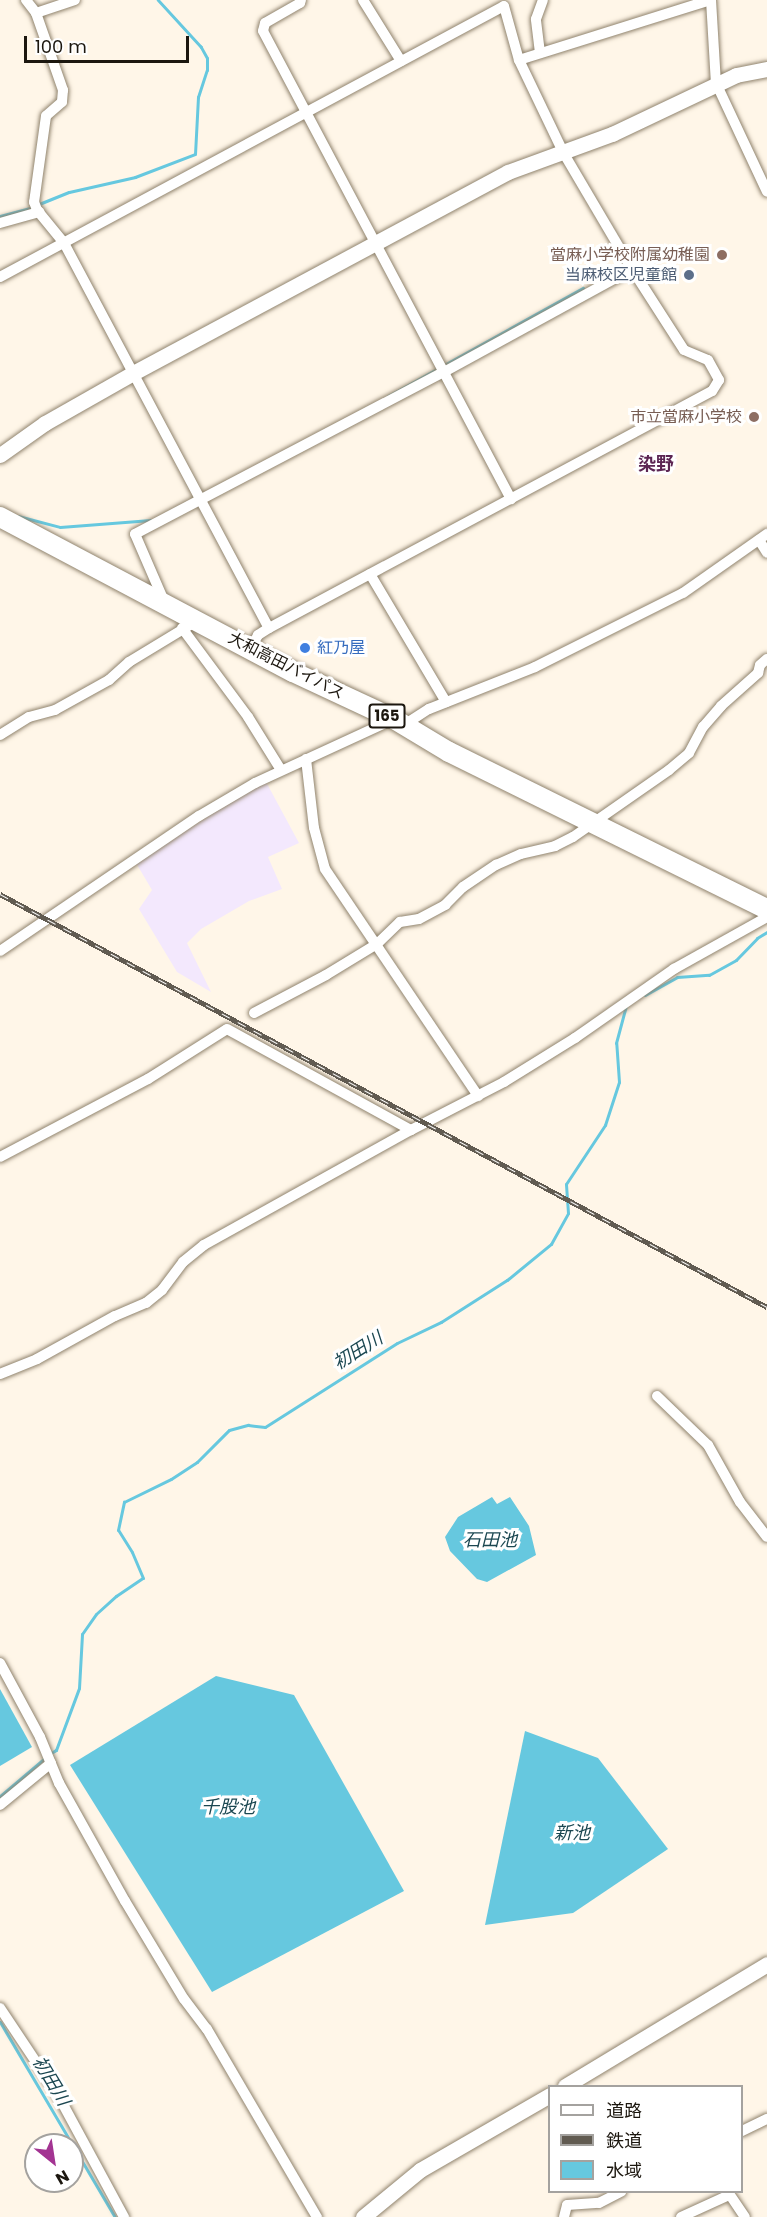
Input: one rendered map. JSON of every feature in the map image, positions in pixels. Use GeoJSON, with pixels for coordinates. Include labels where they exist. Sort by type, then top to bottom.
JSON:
{"type":"FeatureCollection","features":[{"type":"Feature","properties":{"kind":"highway","name":"大和高田バイパス"},"geometry":{"type":"LineString","coordinates":[[4,519],[164,603],[190,624],[251,648],[293,672],[399,722],[449,752],[767,909]]}},
{"type":"Feature","properties":{"kind":"street"},"geometry":{"type":"LineString","coordinates":[[26,0],[36,13],[63,90],[62,102],[46,116],[36,208],[64,243],[269,628]]}},
{"type":"Feature","properties":{"kind":"street"},"geometry":{"type":"LineString","coordinates":[[36,13],[75,0]]}},
{"type":"Feature","properties":{"kind":"street"},"geometry":{"type":"LineString","coordinates":[[301,0],[300,3],[265,23],[263,31],[511,499]]}},
{"type":"Feature","properties":{"kind":"street"},"geometry":{"type":"LineString","coordinates":[[363,0],[401,61]]}},
{"type":"Feature","properties":{"kind":"street"},"geometry":{"type":"LineString","coordinates":[[540,53],[536,27],[543,0]]}},
{"type":"Feature","properties":{"kind":"street"},"geometry":{"type":"LineString","coordinates":[[519,60],[711,0],[716,83],[767,192]]}},
{"type":"Feature","properties":{"kind":"street"},"geometry":{"type":"LineString","coordinates":[[0,277],[504,6],[519,60],[562,152],[684,350],[708,360],[719,380],[712,391],[269,628],[258,635],[251,648]]}},
{"type":"Feature","properties":{"kind":"street"},"geometry":{"type":"LineString","coordinates":[[1,454],[38,427],[133,373],[508,172],[612,135],[736,75],[767,69]]}},
{"type":"Feature","properties":{"kind":"street"},"geometry":{"type":"LineString","coordinates":[[0,223],[36,208]]}},
{"type":"Feature","properties":{"kind":"street"},"geometry":{"type":"LineString","coordinates":[[164,603],[135,534],[202,501],[444,372],[632,269]]}},
{"type":"Feature","properties":{"kind":"street"},"geometry":{"type":"LineString","coordinates":[[0,951],[199,816],[282,770],[535,667],[683,593],[763,537],[767,553]]}},
{"type":"Feature","properties":{"kind":"street"},"geometry":{"type":"LineString","coordinates":[[370,574],[446,702]]}},
{"type":"Feature","properties":{"kind":"street"},"geometry":{"type":"LineString","coordinates":[[0,735],[29,717],[55,710],[109,680],[129,662],[190,624],[282,770]]}},
{"type":"Feature","properties":{"kind":"street"},"geometry":{"type":"LineString","coordinates":[[254,1012],[326,975],[377,944],[400,922],[419,919],[445,905],[463,887],[496,865],[521,854],[555,846],[573,837],[669,771],[689,753],[703,728],[721,706],[758,673],[760,665],[767,659]]}},
{"type":"Feature","properties":{"kind":"street"},"geometry":{"type":"LineString","coordinates":[[306,759],[314,828],[325,869],[478,1096]]}},
{"type":"Feature","properties":{"kind":"street"},"geometry":{"type":"LineString","coordinates":[[0,1374],[37,1359],[115,1316],[146,1303],[162,1290],[183,1262],[204,1245],[411,1130],[478,1096],[575,1038],[674,969],[767,916]]}},
{"type":"Feature","properties":{"kind":"street"},"geometry":{"type":"LineString","coordinates":[[0,1157],[148,1079],[227,1029],[411,1130]]}},
{"type":"Feature","properties":{"kind":"street"},"geometry":{"type":"LineString","coordinates":[[657,1396],[708,1445],[740,1502],[767,1537]]}},
{"type":"Feature","properties":{"kind":"street"},"geometry":{"type":"LineString","coordinates":[[0,1663],[49,1758],[59,1783],[125,1901],[184,2000],[207,2029],[317,2217]]}},
{"type":"Feature","properties":{"kind":"street"},"geometry":{"type":"LineString","coordinates":[[0,1805],[49,1758]]}},
{"type":"Feature","properties":{"kind":"street"},"geometry":{"type":"LineString","coordinates":[[567,2085],[767,1964]]}},
{"type":"Feature","properties":{"kind":"street"},"geometry":{"type":"LineString","coordinates":[[0,2008],[58,2095],[124,2217]]}},
{"type":"Feature","properties":{"kind":"street"},"geometry":{"type":"LineString","coordinates":[[363,2217],[420,2170],[548,2097]]}},
{"type":"Feature","properties":{"kind":"street"},"geometry":{"type":"LineString","coordinates":[[743,2130],[767,2119]]}},
{"type":"Feature","properties":{"kind":"street"},"geometry":{"type":"LineString","coordinates":[[564,2217],[567,2205],[599,2203],[619,2193]]}},
{"type":"Feature","properties":{"kind":"street"},"geometry":{"type":"LineString","coordinates":[[681,2217],[728,2194],[745,2217]]}},
{"type":"Feature","properties":{"kind":"shaded area"},"geometry":{"type":"Polygon","coordinates":[[[265,780],[299,843],[268,857],[282,889],[249,901],[201,929],[187,943],[211,992],[177,972],[139,909],[152,890],[136,863],[265,780]]]}},
{"type":"Feature","properties":{"kind":"water","name":"石田池"},"geometry":{"type":"Polygon","coordinates":[[[492,1497],[497,1504],[510,1497],[529,1526],[536,1555],[487,1582],[477,1579],[450,1551],[445,1537],[458,1517],[492,1497]]]}},
{"type":"Feature","properties":{"kind":"water","name":"千股池"},"geometry":{"type":"Polygon","coordinates":[[[216,1676],[294,1695],[404,1891],[212,1992],[70,1765],[216,1676]]]}},
{"type":"Feature","properties":{"kind":"water"},"geometry":{"type":"Polygon","coordinates":[[[0,1689],[32,1747],[0,1766],[0,1689]]]}},
{"type":"Feature","properties":{"kind":"water","name":"新池"},"geometry":{"type":"Polygon","coordinates":[[[525,1731],[598,1758],[668,1849],[573,1913],[485,1925],[525,1731]]]}},
{"type":"Feature","properties":{"kind":"waterway"},"geometry":{"type":"LineString","coordinates":[[39,204],[69,192],[135,177],[195,154],[198,97],[207,70],[207,58],[201,47],[158,0]]}},
{"type":"Feature","properties":{"kind":"waterway"},"geometry":{"type":"LineString","coordinates":[[0,216],[33,207]]}},
{"type":"Feature","properties":{"kind":"waterway"},"geometry":{"type":"LineString","coordinates":[[388,396],[583,288]]}},
{"type":"Feature","properties":{"kind":"waterway"},"geometry":{"type":"LineString","coordinates":[[18,516],[60,527],[151,520]]}},
{"type":"Feature","properties":{"kind":"waterway","name":"初田川"},"geometry":{"type":"LineString","coordinates":[[645,995],[677,977],[709,975],[736,960],[757,938],[767,932]]}},
{"type":"Feature","properties":{"kind":"waterway","name":"初田川"},"geometry":{"type":"LineString","coordinates":[[51,1753],[56,1750],[79,1688],[82,1634],[96,1614],[116,1596],[143,1578],[132,1552],[118,1530],[124,1502],[171,1479],[197,1462],[229,1430],[248,1425],[265,1427],[397,1343],[441,1322],[507,1280],[551,1244],[568,1213],[566,1184],[605,1125],[619,1082],[616,1043],[626,1006]]}},
{"type":"Feature","properties":{"kind":"waterway","name":"初田川"},"geometry":{"type":"LineString","coordinates":[[0,1796],[46,1757]]}},
{"type":"Feature","properties":{"kind":"waterway","name":"初田川"},"geometry":{"type":"LineString","coordinates":[[0,2022],[115,2217]]}},
{"type":"Feature","properties":{"kind":"railway"},"geometry":{"type":"LineString","coordinates":[[0,894],[767,1307]]}},
{"type":"Feature","properties":{"kind":"place","name":"當麻小学校附属幼稚園"},"geometry":{"type":"Point","coordinates":[722,255]}},
{"type":"Feature","properties":{"kind":"place","name":"当麻校区児童館"},"geometry":{"type":"Point","coordinates":[689,275]}},
{"type":"Feature","properties":{"kind":"place","name":"市立當麻小学校"},"geometry":{"type":"Point","coordinates":[754,417]}},
{"type":"Feature","properties":{"kind":"place","name":"紅乃屋"},"geometry":{"type":"Point","coordinates":[305,648]}},
{"type":"Feature","properties":{"kind":"district","name":"染野"},"geometry":{"type":"Point","coordinates":[656,464]}}]}
